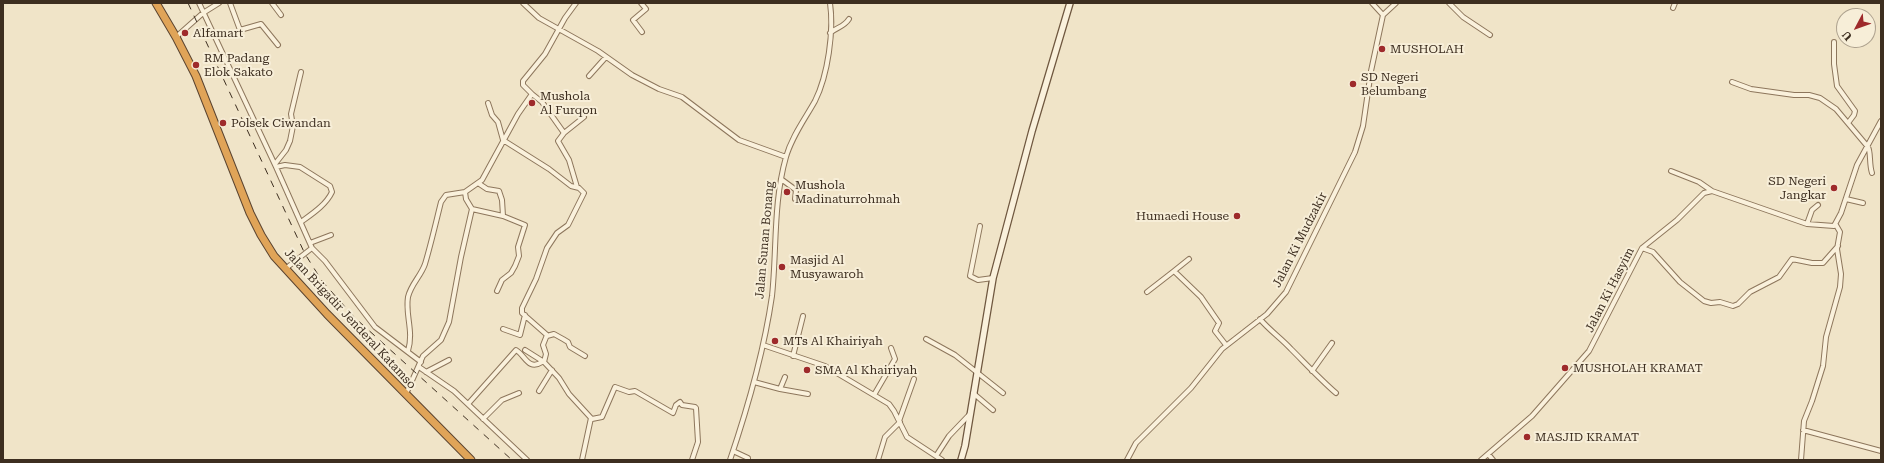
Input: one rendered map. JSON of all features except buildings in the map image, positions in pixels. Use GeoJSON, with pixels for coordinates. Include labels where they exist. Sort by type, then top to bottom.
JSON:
{"type":"FeatureCollection","features":[{"type":"Feature","properties":{"kind":"highway","name":"Jalan Brigadir Jenderal Katamso"},"geometry":{"type":"LineString","coordinates":[[156,3],[176,36],[196,76],[250,212],[261,235],[285,269],[471,460]]}},
{"type":"Feature","properties":{"kind":"street"},"geometry":{"type":"LineString","coordinates":[[199,3],[257,121],[312,248],[325,261],[371,322],[408,351],[426,372],[454,391],[527,460]]}},
{"type":"Feature","properties":{"kind":"street"},"geometry":{"type":"LineString","coordinates":[[176,36],[203,13],[219,3]]}},
{"type":"Feature","properties":{"kind":"street"},"geometry":{"type":"LineString","coordinates":[[230,3],[240,30],[261,24],[278,45]]}},
{"type":"Feature","properties":{"kind":"street"},"geometry":{"type":"LineString","coordinates":[[272,3],[281,15]]}},
{"type":"Feature","properties":{"kind":"street"},"geometry":{"type":"LineString","coordinates":[[523,3],[539,18],[558,30],[647,82],[682,97],[739,140],[786,157]]}},
{"type":"Feature","properties":{"kind":"street"},"geometry":{"type":"LineString","coordinates":[[564,133],[542,102],[523,85],[522,82],[545,54],[558,30],[576,3]]}},
{"type":"Feature","properties":{"kind":"street"},"geometry":{"type":"LineString","coordinates":[[641,3],[646,9],[633,20],[642,32]]}},
{"type":"Feature","properties":{"kind":"street","name":"Jalan Sunan Bonang"},"geometry":{"type":"LineString","coordinates":[[730,460],[754,382],[763,345],[771,296],[777,198],[781,179],[792,140],[815,100],[823,80],[832,18],[830,3]]}},
{"type":"Feature","properties":{"kind":"street"},"geometry":{"type":"LineString","coordinates":[[961,460],[965,446],[993,278],[1032,131],[1070,3]]}},
{"type":"Feature","properties":{"kind":"street"},"geometry":{"type":"LineString","coordinates":[[1372,3],[1383,15],[1396,3]]}},
{"type":"Feature","properties":{"kind":"street"},"geometry":{"type":"LineString","coordinates":[[1449,3],[1463,17],[1490,35]]}},
{"type":"Feature","properties":{"kind":"street","name":"Jalan Ki Mudzakir"},"geometry":{"type":"LineString","coordinates":[[1127,460],[1136,443],[1191,388],[1211,360],[1226,345],[1274,307],[1290,284],[1355,152],[1363,126],[1371,71],[1383,15]]}},
{"type":"Feature","properties":{"kind":"street"},"geometry":{"type":"LineString","coordinates":[[830,33],[837,27],[844,25],[849,19]]}},
{"type":"Feature","properties":{"kind":"street"},"geometry":{"type":"LineString","coordinates":[[1834,42],[1834,64],[1837,86],[1855,112],[1848,123]]}},
{"type":"Feature","properties":{"kind":"street"},"geometry":{"type":"LineString","coordinates":[[589,76],[606,57]]}},
{"type":"Feature","properties":{"kind":"street"},"geometry":{"type":"LineString","coordinates":[[276,166],[290,141],[293,126],[291,114],[301,72]]}},
{"type":"Feature","properties":{"kind":"street"},"geometry":{"type":"LineString","coordinates":[[1732,82],[1751,89],[1816,96],[1833,106],[1868,147],[1870,151],[1869,163],[1872,173]]}},
{"type":"Feature","properties":{"kind":"street"},"geometry":{"type":"LineString","coordinates":[[408,351],[410,323],[407,305],[409,294],[424,265],[441,202],[446,195],[465,192],[478,183],[484,176],[532,94]]}},
{"type":"Feature","properties":{"kind":"street"},"geometry":{"type":"LineString","coordinates":[[488,103],[492,115],[498,122],[504,140],[549,169],[571,186],[577,187],[584,193],[583,198],[568,225],[557,233],[547,248],[536,279],[522,308],[522,313],[547,336]]}},
{"type":"Feature","properties":{"kind":"street"},"geometry":{"type":"LineString","coordinates":[[577,187],[569,160],[558,141],[564,133],[584,117]]}},
{"type":"Feature","properties":{"kind":"street"},"geometry":{"type":"LineString","coordinates":[[1836,225],[1857,165],[1881,121]]}},
{"type":"Feature","properties":{"kind":"street"},"geometry":{"type":"LineString","coordinates":[[276,166],[285,165],[300,167],[330,186],[332,192],[322,206],[301,222]]}},
{"type":"Feature","properties":{"kind":"street"},"geometry":{"type":"LineString","coordinates":[[1671,171],[1699,182],[1712,191],[1807,224],[1831,227],[1836,225]]}},
{"type":"Feature","properties":{"kind":"street"},"geometry":{"type":"LineString","coordinates":[[781,179],[796,190],[795,199]]}},
{"type":"Feature","properties":{"kind":"street"},"geometry":{"type":"LineString","coordinates":[[478,183],[487,189],[498,191],[502,200],[504,216]]}},
{"type":"Feature","properties":{"kind":"street","name":"Jalan Ki Hasyim"},"geometry":{"type":"LineString","coordinates":[[1481,460],[1532,416],[1589,351],[1642,248],[1677,220],[1704,193],[1712,191]]}},
{"type":"Feature","properties":{"kind":"street"},"geometry":{"type":"LineString","coordinates":[[406,394],[424,354],[441,340],[449,322],[461,257],[472,209],[466,199],[465,192]]}},
{"type":"Feature","properties":{"kind":"street"},"geometry":{"type":"LineString","coordinates":[[1846,199],[1863,203]]}},
{"type":"Feature","properties":{"kind":"street"},"geometry":{"type":"LineString","coordinates":[[1807,224],[1812,210],[1818,205]]}},
{"type":"Feature","properties":{"kind":"street"},"geometry":{"type":"LineString","coordinates":[[472,209],[504,216],[525,226],[518,247],[519,256],[515,266],[511,273],[502,280],[497,291]]}},
{"type":"Feature","properties":{"kind":"street"},"geometry":{"type":"LineString","coordinates":[[1801,460],[1803,430],[1823,366],[1826,337],[1840,287],[1841,274],[1838,246],[1840,232],[1836,225]]}},
{"type":"Feature","properties":{"kind":"street"},"geometry":{"type":"LineString","coordinates":[[980,226],[970,276],[978,280],[993,278]]}},
{"type":"Feature","properties":{"kind":"street"},"geometry":{"type":"LineString","coordinates":[[310,243],[331,235]]}},
{"type":"Feature","properties":{"kind":"street"},"geometry":{"type":"LineString","coordinates":[[1642,248],[1653,252],[1680,282],[1704,301],[1711,303],[1720,302],[1733,306],[1738,304],[1750,292],[1779,276],[1792,259],[1812,263],[1823,263],[1838,246]]}},
{"type":"Feature","properties":{"kind":"street"},"geometry":{"type":"LineString","coordinates":[[285,269],[312,248]]}},
{"type":"Feature","properties":{"kind":"street"},"geometry":{"type":"LineString","coordinates":[[1147,292],[1189,259]]}},
{"type":"Feature","properties":{"kind":"street"},"geometry":{"type":"LineString","coordinates":[[1174,271],[1205,302],[1219,323],[1215,332],[1226,345]]}},
{"type":"Feature","properties":{"kind":"street"},"geometry":{"type":"LineString","coordinates":[[503,329],[520,335],[525,315]]}},
{"type":"Feature","properties":{"kind":"street"},"geometry":{"type":"LineString","coordinates":[[793,356],[804,316]]}},
{"type":"Feature","properties":{"kind":"street"},"geometry":{"type":"LineString","coordinates":[[1260,319],[1269,330],[1285,343],[1336,393]]}},
{"type":"Feature","properties":{"kind":"street"},"geometry":{"type":"LineString","coordinates":[[468,404],[516,350],[532,365],[538,365],[543,362],[546,354],[543,344],[547,336],[554,334],[568,342],[570,347],[585,356]]}},
{"type":"Feature","properties":{"kind":"street"},"geometry":{"type":"LineString","coordinates":[[926,339],[955,355],[1003,393]]}},
{"type":"Feature","properties":{"kind":"street"},"geometry":{"type":"LineString","coordinates":[[1312,371],[1332,343]]}},
{"type":"Feature","properties":{"kind":"street"},"geometry":{"type":"LineString","coordinates":[[763,345],[825,366],[874,395],[892,407],[899,422],[911,441],[942,460]]}},
{"type":"Feature","properties":{"kind":"street"},"geometry":{"type":"LineString","coordinates":[[874,395],[895,359],[890,348]]}},
{"type":"Feature","properties":{"kind":"street"},"geometry":{"type":"LineString","coordinates":[[525,350],[552,370],[562,380],[569,394],[590,415],[592,420],[582,460]]}},
{"type":"Feature","properties":{"kind":"street"},"geometry":{"type":"LineString","coordinates":[[426,372],[449,360]]}},
{"type":"Feature","properties":{"kind":"street"},"geometry":{"type":"LineString","coordinates":[[539,391],[552,370]]}},
{"type":"Feature","properties":{"kind":"street"},"geometry":{"type":"LineString","coordinates":[[780,389],[786,377]]}},
{"type":"Feature","properties":{"kind":"street"},"geometry":{"type":"LineString","coordinates":[[878,460],[885,437],[899,422],[914,379]]}},
{"type":"Feature","properties":{"kind":"street"},"geometry":{"type":"LineString","coordinates":[[754,382],[808,394]]}},
{"type":"Feature","properties":{"kind":"street"},"geometry":{"type":"LineString","coordinates":[[592,420],[602,417],[615,387],[629,392],[635,391],[673,413],[676,405],[680,402],[682,405],[695,407],[698,442],[692,460]]}},
{"type":"Feature","properties":{"kind":"street"},"geometry":{"type":"LineString","coordinates":[[483,420],[502,400],[519,393]]}},
{"type":"Feature","properties":{"kind":"street"},"geometry":{"type":"LineString","coordinates":[[973,393],[993,410]]}},
{"type":"Feature","properties":{"kind":"street"},"geometry":{"type":"LineString","coordinates":[[936,456],[949,436],[970,414]]}},
{"type":"Feature","properties":{"kind":"street"},"geometry":{"type":"LineString","coordinates":[[1803,430],[1881,452]]}},
{"type":"Feature","properties":{"kind":"street"},"geometry":{"type":"LineString","coordinates":[[733,451],[748,458],[748,460]]}},
{"type":"Feature","properties":{"kind":"street"},"geometry":{"type":"LineString","coordinates":[[1488,454],[1493,460]]}},
{"type":"Feature","properties":{"kind":"railway"},"geometry":{"type":"LineString","coordinates":[[188,3],[305,254],[322,281],[354,317],[512,460]]}},
{"type":"Feature","properties":{"kind":"place","name":"Alfamart"},"geometry":{"type":"Point","coordinates":[185,33]}},
{"type":"Feature","properties":{"kind":"place","name":"MUSHOLAH"},"geometry":{"type":"Point","coordinates":[1382,49]}},
{"type":"Feature","properties":{"kind":"place","name":"RM Padang Elok Sakato"},"geometry":{"type":"Point","coordinates":[196,65]}},
{"type":"Feature","properties":{"kind":"place","name":"SD Negeri Belumbang"},"geometry":{"type":"Point","coordinates":[1353,84]}},
{"type":"Feature","properties":{"kind":"place","name":"Mushola Al Furqon"},"geometry":{"type":"Point","coordinates":[532,103]}},
{"type":"Feature","properties":{"kind":"place","name":"Polsek Ciwandan"},"geometry":{"type":"Point","coordinates":[223,123]}},
{"type":"Feature","properties":{"kind":"place","name":"SD Negeri Jangkar"},"geometry":{"type":"Point","coordinates":[1834,188]}},
{"type":"Feature","properties":{"kind":"place","name":"Mushola Madinaturrohmah"},"geometry":{"type":"Point","coordinates":[787,192]}},
{"type":"Feature","properties":{"kind":"place","name":"Humaedi House"},"geometry":{"type":"Point","coordinates":[1237,216]}},
{"type":"Feature","properties":{"kind":"place","name":"Masjid Al Musyawaroh"},"geometry":{"type":"Point","coordinates":[782,267]}},
{"type":"Feature","properties":{"kind":"place","name":"MTs Al Khairiyah"},"geometry":{"type":"Point","coordinates":[775,341]}},
{"type":"Feature","properties":{"kind":"place","name":"MUSHOLAH KRAMAT"},"geometry":{"type":"Point","coordinates":[1565,368]}},
{"type":"Feature","properties":{"kind":"place","name":"SMA Al Khairiyah"},"geometry":{"type":"Point","coordinates":[807,370]}},
{"type":"Feature","properties":{"kind":"place","name":"MASJID KRAMAT"},"geometry":{"type":"Point","coordinates":[1527,437]}}]}
